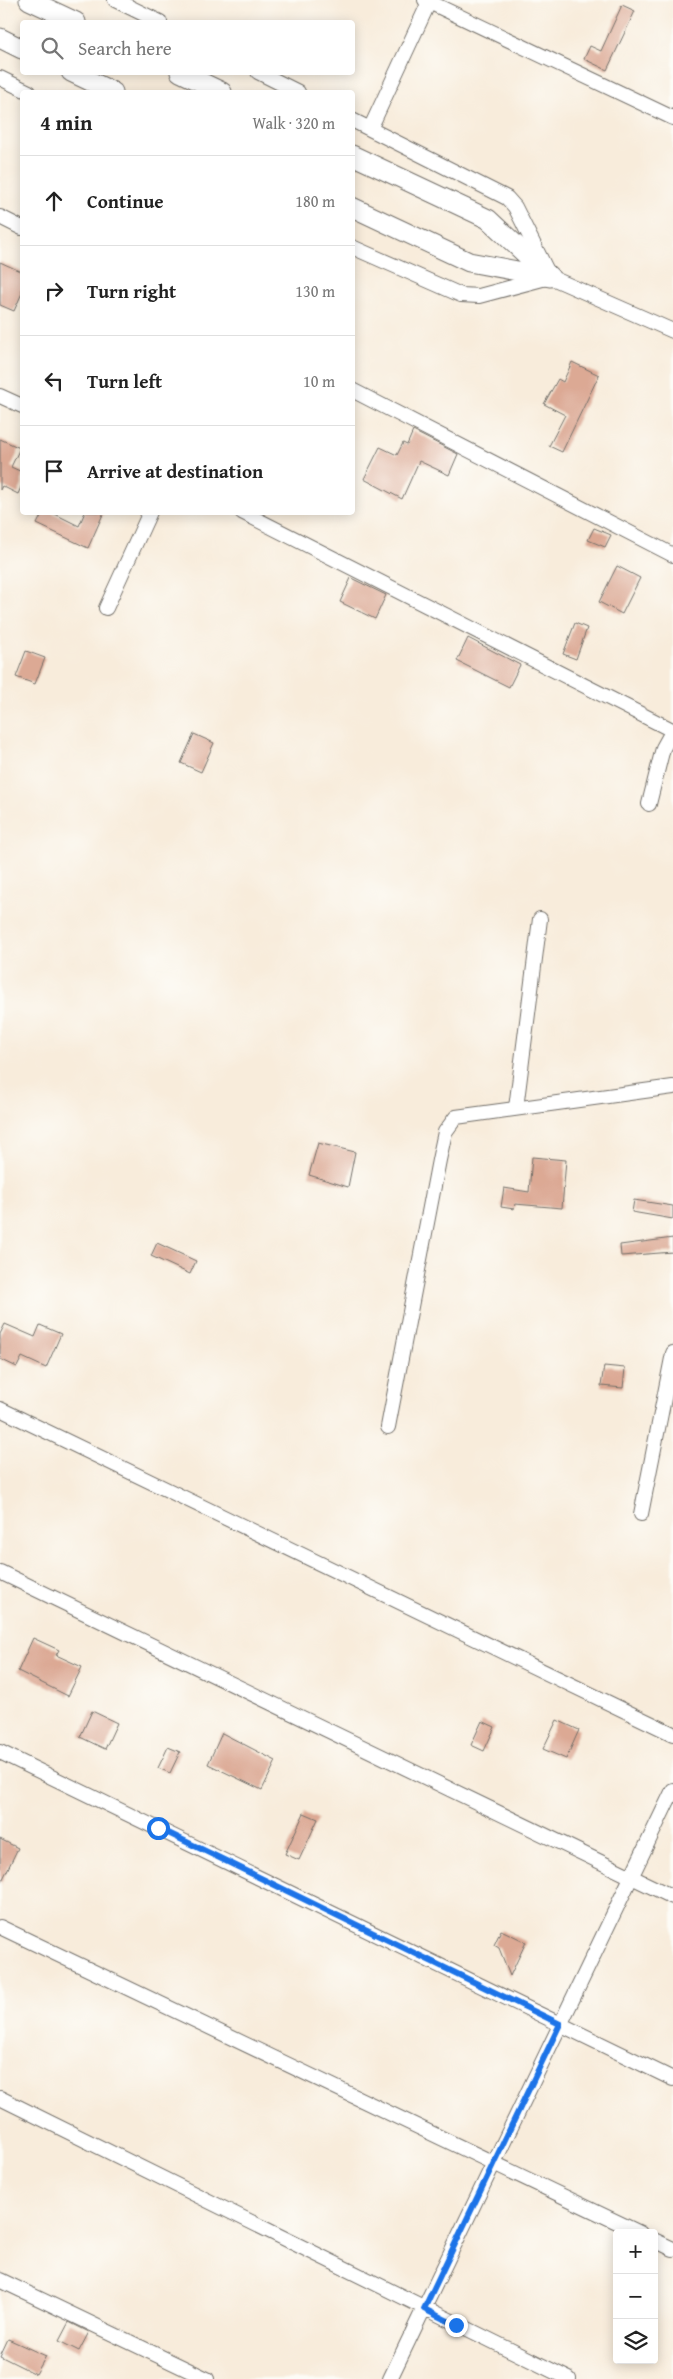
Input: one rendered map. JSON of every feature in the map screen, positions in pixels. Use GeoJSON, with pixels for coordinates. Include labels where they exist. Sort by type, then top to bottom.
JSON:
{"type":"FeatureCollection","features":[{"type":"Feature","properties":{"kind":"street"},"geometry":{"type":"LineString","coordinates":[[29,0],[72,20]]}},
{"type":"Feature","properties":{"kind":"street"},"geometry":{"type":"LineString","coordinates":[[115,0],[156,20]]}},
{"type":"Feature","properties":{"kind":"street"},"geometry":{"type":"LineString","coordinates":[[370,129],[428,1],[673,118]]}},
{"type":"Feature","properties":{"kind":"street"},"geometry":{"type":"LineString","coordinates":[[0,38],[20,48]]}},
{"type":"Feature","properties":{"kind":"street"},"geometry":{"type":"LineString","coordinates":[[77,75],[109,90]]}},
{"type":"Feature","properties":{"kind":"street"},"geometry":{"type":"LineString","coordinates":[[186,75],[218,90]]}},
{"type":"Feature","properties":{"kind":"street"},"geometry":{"type":"LineString","coordinates":[[264,75],[294,90]]}},
{"type":"Feature","properties":{"kind":"street"},"geometry":{"type":"LineString","coordinates":[[0,78],[25,90]]}},
{"type":"Feature","properties":{"kind":"street"},"geometry":{"type":"LineString","coordinates":[[355,122],[507,198],[515,207],[550,277]]}},
{"type":"Feature","properties":{"kind":"street"},"geometry":{"type":"LineString","coordinates":[[355,156],[488,219],[550,277]]}},
{"type":"Feature","properties":{"kind":"street"},"geometry":{"type":"LineString","coordinates":[[355,208],[469,262],[550,277],[673,331]]}},
{"type":"Feature","properties":{"kind":"street"},"geometry":{"type":"LineString","coordinates":[[0,217],[20,227]]}},
{"type":"Feature","properties":{"kind":"street"},"geometry":{"type":"LineString","coordinates":[[355,248],[461,295],[479,296],[550,277]]}},
{"type":"Feature","properties":{"kind":"street"},"geometry":{"type":"LineString","coordinates":[[355,392],[673,555]]}},
{"type":"Feature","properties":{"kind":"street"},"geometry":{"type":"LineString","coordinates":[[0,396],[20,405]]}},
{"type":"Feature","properties":{"kind":"street"},"geometry":{"type":"LineString","coordinates":[[106,608],[149,515]]}},
{"type":"Feature","properties":{"kind":"street"},"geometry":{"type":"LineString","coordinates":[[248,515],[673,730],[663,748],[649,804]]}},
{"type":"Feature","properties":{"kind":"street"},"geometry":{"type":"LineString","coordinates":[[516,1108],[540,919]]}},
{"type":"Feature","properties":{"kind":"street"},"geometry":{"type":"LineString","coordinates":[[388,1427],[445,1132],[456,1116],[673,1087]]}},
{"type":"Feature","properties":{"kind":"street"},"geometry":{"type":"LineString","coordinates":[[641,1514],[673,1353]]}},
{"type":"Feature","properties":{"kind":"street"},"geometry":{"type":"LineString","coordinates":[[0,1409],[673,1734]]}},
{"type":"Feature","properties":{"kind":"street"},"geometry":{"type":"LineString","coordinates":[[0,1572],[673,1897]]}},
{"type":"Feature","properties":{"kind":"street"},"geometry":{"type":"LineString","coordinates":[[0,1752],[673,2079]]}},
{"type":"Feature","properties":{"kind":"street"},"geometry":{"type":"LineString","coordinates":[[390,2379],[673,1790]]}},
{"type":"Feature","properties":{"kind":"street"},"geometry":{"type":"LineString","coordinates":[[0,1927],[632,2229]]}},
{"type":"Feature","properties":{"kind":"street"},"geometry":{"type":"LineString","coordinates":[[0,2098],[569,2379]]}},
{"type":"Feature","properties":{"kind":"street"},"geometry":{"type":"LineString","coordinates":[[658,2242],[673,2249]]}},
{"type":"Feature","properties":{"kind":"street"},"geometry":{"type":"LineString","coordinates":[[0,2280],[207,2379]]}},
{"type":"Feature","properties":{"kind":"building"},"geometry":{"type":"Polygon","coordinates":[[[622,5],[635,11],[607,70],[584,59],[590,46],[601,51],[622,5]]]}},
{"type":"Feature","properties":{"kind":"building"},"geometry":{"type":"Polygon","coordinates":[[[0,262],[20,271],[20,298],[14,311],[0,305],[0,262]]]}},
{"type":"Feature","properties":{"kind":"building"},"geometry":{"type":"Polygon","coordinates":[[[572,362],[599,375],[562,452],[549,446],[565,415],[544,404],[558,379],[563,382],[572,362]]]}},
{"type":"Feature","properties":{"kind":"building"},"geometry":{"type":"Polygon","coordinates":[[[413,431],[458,454],[449,475],[419,461],[402,499],[364,479],[380,447],[397,455],[403,443],[407,445],[413,431]]]}},
{"type":"Feature","properties":{"kind":"building"},"geometry":{"type":"Polygon","coordinates":[[[0,439],[20,448],[11,467],[20,471],[20,490],[18,494],[2,486],[0,490],[0,439]]]}},
{"type":"Feature","properties":{"kind":"building"},"geometry":{"type":"Polygon","coordinates":[[[42,515],[57,515],[79,526],[84,515],[103,515],[88,548],[37,524],[42,515]]]}},
{"type":"Feature","properties":{"kind":"building"},"geometry":{"type":"Polygon","coordinates":[[[594,528],[611,535],[605,547],[588,540],[594,528]]]}},
{"type":"Feature","properties":{"kind":"building"},"geometry":{"type":"Polygon","coordinates":[[[617,566],[640,578],[622,614],[599,602],[617,566]]]}},
{"type":"Feature","properties":{"kind":"building"},"geometry":{"type":"Polygon","coordinates":[[[351,578],[386,595],[375,619],[340,602],[351,578]]]}},
{"type":"Feature","properties":{"kind":"building"},"geometry":{"type":"Polygon","coordinates":[[[575,623],[587,628],[576,659],[563,654],[575,623]]]}},
{"type":"Feature","properties":{"kind":"building"},"geometry":{"type":"Polygon","coordinates":[[[468,638],[520,665],[509,687],[457,661],[468,638]]]}},
{"type":"Feature","properties":{"kind":"building"},"geometry":{"type":"Polygon","coordinates":[[[26,651],[45,658],[35,684],[16,677],[26,651]]]}},
{"type":"Feature","properties":{"kind":"building"},"geometry":{"type":"Polygon","coordinates":[[[194,734],[214,743],[201,772],[181,763],[194,734]]]}},
{"type":"Feature","properties":{"kind":"building"},"geometry":{"type":"Polygon","coordinates":[[[318,1143],[355,1152],[348,1187],[309,1175],[318,1143]]]}},
{"type":"Feature","properties":{"kind":"building"},"geometry":{"type":"Polygon","coordinates":[[[532,1157],[566,1160],[562,1208],[515,1204],[514,1209],[501,1207],[504,1188],[529,1192],[532,1157]]]}},
{"type":"Feature","properties":{"kind":"building"},"geometry":{"type":"Polygon","coordinates":[[[634,1200],[673,1206],[673,1219],[632,1212],[634,1200]]]}},
{"type":"Feature","properties":{"kind":"building"},"geometry":{"type":"Polygon","coordinates":[[[673,1238],[673,1252],[621,1256],[620,1245],[673,1238]]]}},
{"type":"Feature","properties":{"kind":"building"},"geometry":{"type":"Polygon","coordinates":[[[157,1243],[196,1261],[190,1274],[151,1256],[157,1243]]]}},
{"type":"Feature","properties":{"kind":"building"},"geometry":{"type":"Polygon","coordinates":[[[5,1324],[35,1337],[40,1325],[61,1334],[46,1368],[22,1357],[17,1367],[0,1359],[0,1334],[5,1324]]]}},
{"type":"Feature","properties":{"kind":"building"},"geometry":{"type":"Polygon","coordinates":[[[604,1366],[625,1368],[623,1388],[601,1386],[604,1366]]]}},
{"type":"Feature","properties":{"kind":"building"},"geometry":{"type":"Polygon","coordinates":[[[33,1638],[59,1650],[56,1655],[82,1667],[68,1696],[18,1671],[33,1638]]]}},
{"type":"Feature","properties":{"kind":"building"},"geometry":{"type":"Polygon","coordinates":[[[92,1711],[117,1723],[105,1749],[80,1737],[92,1711]]]}},
{"type":"Feature","properties":{"kind":"building"},"geometry":{"type":"Polygon","coordinates":[[[557,1720],[579,1730],[566,1759],[543,1749],[557,1720]]]}},
{"type":"Feature","properties":{"kind":"building"},"geometry":{"type":"Polygon","coordinates":[[[482,1721],[495,1727],[484,1751],[471,1745],[482,1721]]]}},
{"type":"Feature","properties":{"kind":"building"},"geometry":{"type":"Polygon","coordinates":[[[222,1733],[276,1761],[262,1790],[208,1764],[222,1733]]]}},
{"type":"Feature","properties":{"kind":"building"},"geometry":{"type":"Polygon","coordinates":[[[168,1747],[180,1752],[170,1773],[158,1768],[168,1747]]]}},
{"type":"Feature","properties":{"kind":"building"},"geometry":{"type":"Polygon","coordinates":[[[304,1813],[318,1819],[299,1860],[285,1854],[304,1813]]]}},
{"type":"Feature","properties":{"kind":"building"},"geometry":{"type":"Polygon","coordinates":[[[0,1839],[18,1848],[0,1885],[0,1839]]]}},
{"type":"Feature","properties":{"kind":"building"},"geometry":{"type":"Polygon","coordinates":[[[501,1930],[526,1942],[510,1976],[499,1948],[494,1945],[501,1930]]]}},
{"type":"Feature","properties":{"kind":"building"},"geometry":{"type":"Polygon","coordinates":[[[69,2322],[89,2332],[79,2351],[59,2341],[69,2322]]]}},
{"type":"Feature","properties":{"kind":"building"},"geometry":{"type":"Polygon","coordinates":[[[8,2339],[46,2356],[36,2374],[0,2356],[8,2339]]]}},
{"type":"Feature","properties":{"kind":"route"},"geometry":{"type":"LineString","coordinates":[[158,1828],[560,2024],[424,2309],[456,2325]]}}]}
